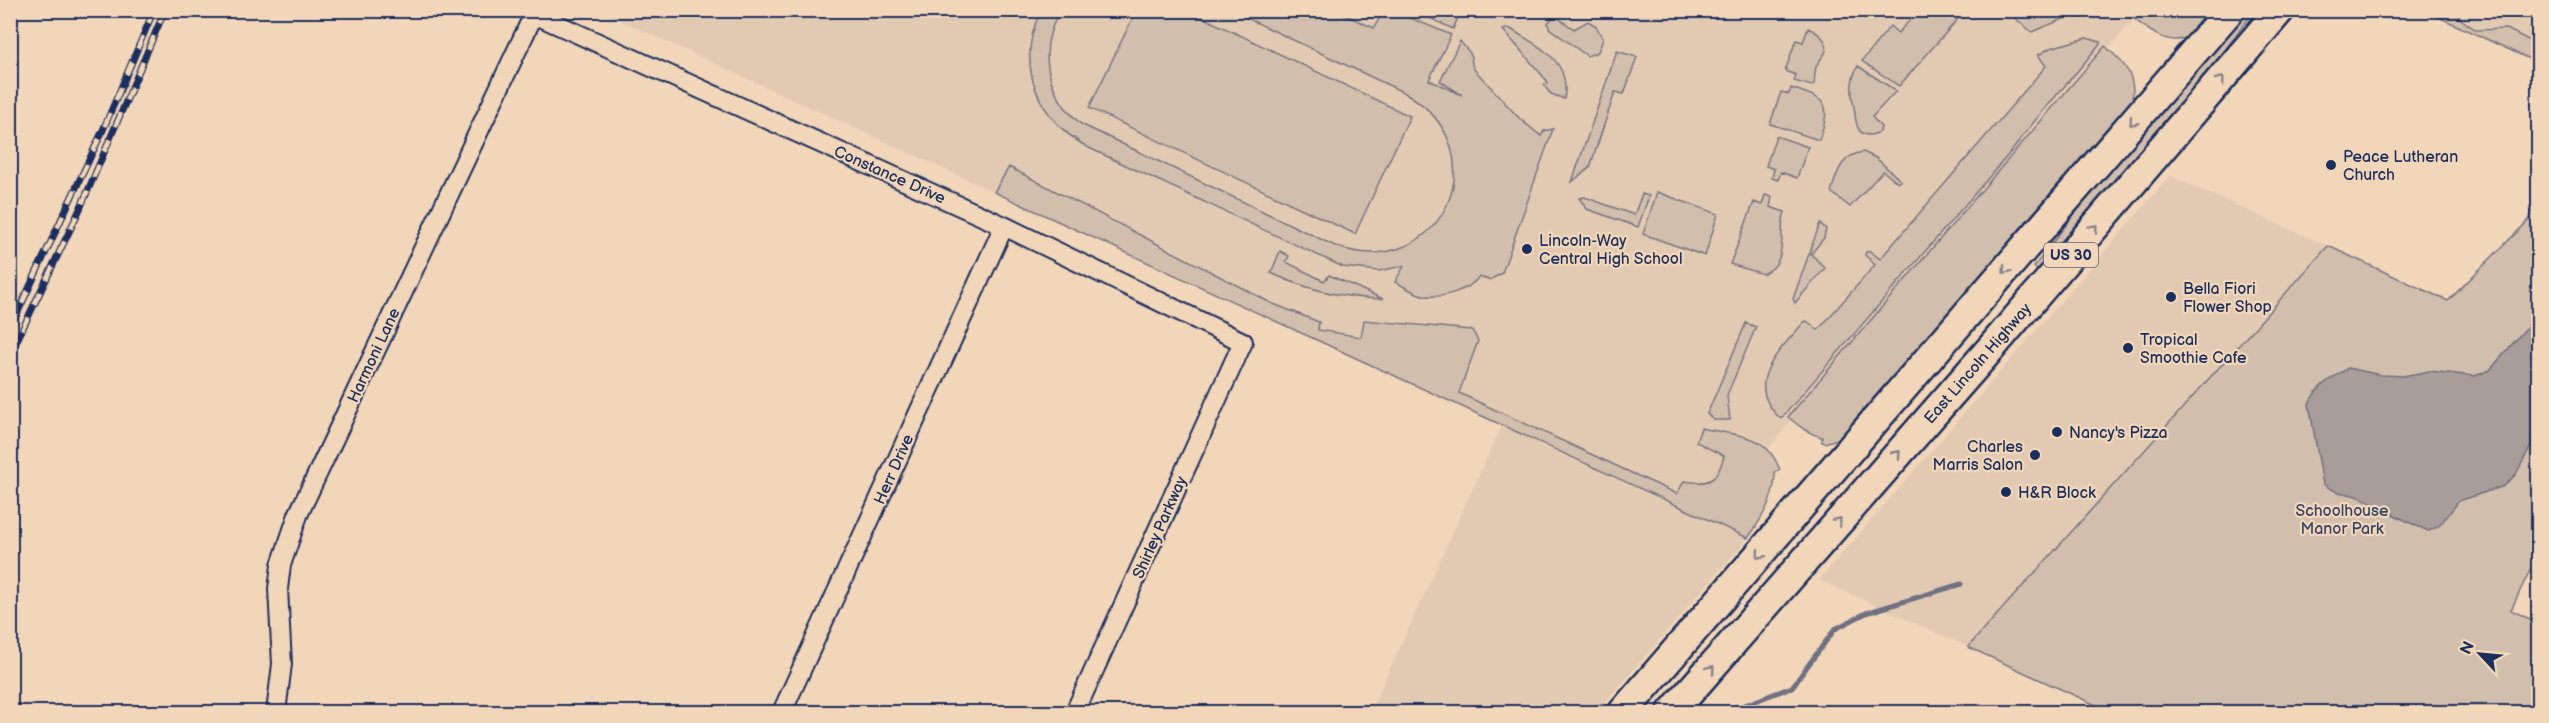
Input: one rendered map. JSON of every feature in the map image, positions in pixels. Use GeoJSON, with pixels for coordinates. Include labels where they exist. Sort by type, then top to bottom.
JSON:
{"type":"FeatureCollection","features":[{"type":"Feature","properties":{"kind":"main road","name":"US 30"},"geometry":{"type":"LineString","coordinates":[[1623,712],[2230,10]]}},
{"type":"Feature","properties":{"kind":"main road","name":"East Lincoln Highway"},"geometry":{"type":"LineString","coordinates":[[1672,712],[1992,347],[2280,10]]}},
{"type":"Feature","properties":{"kind":"street","name":"Constance Drive"},"geometry":{"type":"LineString","coordinates":[[534,14],[1004,225],[1243,342]]}},
{"type":"Feature","properties":{"kind":"street","name":"Harmoni Lane"},"geometry":{"type":"LineString","coordinates":[[276,712],[282,664],[278,589],[288,542],[298,515],[534,14]]}},
{"type":"Feature","properties":{"kind":"street","name":"Herr Drive"},"geometry":{"type":"LineString","coordinates":[[782,712],[1004,225]]}},
{"type":"Feature","properties":{"kind":"street","name":"Shirley Parkway"},"geometry":{"type":"LineString","coordinates":[[1075,712],[1243,342]]}},
{"type":"Feature","properties":{"kind":"shaded area","name":"Lincoln-Way Central High School"},"geometry":{"type":"Polygon","coordinates":[[[600,11],[2141,11],[1798,411],[1713,521],[1748,538],[1597,712],[1370,712],[1502,425],[600,11]]]}},
{"type":"Feature","properties":{"kind":"shaded area"},"geometry":{"type":"Polygon","coordinates":[[[2425,11],[2538,11],[2538,63],[2447,20],[2425,11]]]}},
{"type":"Feature","properties":{"kind":"shaded area"},"geometry":{"type":"Polygon","coordinates":[[[2170,176],[2328,246],[1968,647],[1819,580],[2170,176]]]}},
{"type":"Feature","properties":{"kind":"shaded area"},"geometry":{"type":"Polygon","coordinates":[[[2538,314],[2538,432],[2516,474],[2504,486],[2459,501],[2439,526],[2429,531],[2362,498],[2338,492],[2323,484],[2309,404],[2325,383],[2348,368],[2381,375],[2403,376],[2429,371],[2475,376],[2490,370],[2538,314]]]}},
{"type":"Feature","properties":{"kind":"green space"},"geometry":{"type":"Polygon","coordinates":[[[1041,10],[1060,11],[1048,41],[1049,71],[1060,99],[1081,124],[1335,246],[1372,253],[1404,246],[1429,230],[1446,206],[1454,178],[1451,148],[1436,119],[1407,94],[1232,11],[1336,11],[1374,28],[1383,11],[1394,11],[1451,35],[1429,80],[1462,95],[1440,81],[1460,41],[1470,53],[1473,68],[1519,118],[1541,136],[1544,131],[1553,129],[1502,273],[1490,280],[1479,277],[1469,286],[1448,294],[1423,295],[1395,282],[1404,266],[1378,271],[1343,267],[1087,147],[1069,135],[1055,121],[1043,105],[1035,88],[1030,50],[1033,30],[1041,10]]]}},
{"type":"Feature","properties":{"kind":"green space"},"geometry":{"type":"Polygon","coordinates":[[[1187,10],[1410,116],[1355,234],[1089,108],[1136,11],[1187,10]]]}},
{"type":"Feature","properties":{"kind":"green space"},"geometry":{"type":"Polygon","coordinates":[[[1415,11],[1461,11],[1453,29],[1415,11]]]}},
{"type":"Feature","properties":{"kind":"green space"},"geometry":{"type":"Polygon","coordinates":[[[1918,11],[1965,11],[1899,86],[1862,61],[1890,26],[1898,33],[1918,11]]]}},
{"type":"Feature","properties":{"kind":"green space"},"geometry":{"type":"Polygon","coordinates":[[[2006,11],[2083,11],[2032,32],[2006,11]]]}},
{"type":"Feature","properties":{"kind":"green space"},"geometry":{"type":"Polygon","coordinates":[[[2134,11],[2216,11],[2192,35],[2175,40],[2159,36],[2145,27],[2132,17],[2134,11]]]}},
{"type":"Feature","properties":{"kind":"green space"},"geometry":{"type":"Polygon","coordinates":[[[2247,11],[2254,11],[2184,105],[2038,271],[2034,267],[2104,175],[2247,11]]]}},
{"type":"Feature","properties":{"kind":"green space"},"geometry":{"type":"Polygon","coordinates":[[[2454,11],[2476,30],[2507,29],[2538,45],[2538,63],[2432,14],[2454,11]]]}},
{"type":"Feature","properties":{"kind":"green space"},"geometry":{"type":"Polygon","coordinates":[[[1554,15],[1574,29],[1588,21],[1596,26],[1603,39],[1598,52],[1587,56],[1549,28],[1548,23],[1554,15]]]}},
{"type":"Feature","properties":{"kind":"green space"},"geometry":{"type":"Polygon","coordinates":[[[1509,28],[1541,48],[1557,64],[1563,74],[1564,99],[1551,94],[1544,86],[1548,82],[1503,30],[1509,28]]]}},
{"type":"Feature","properties":{"kind":"green space"},"geometry":{"type":"Polygon","coordinates":[[[1808,28],[1819,35],[1826,45],[1825,53],[1816,67],[1812,86],[1794,81],[1796,75],[1785,71],[1796,40],[1803,42],[1808,28]]]}},
{"type":"Feature","properties":{"kind":"green space"},"geometry":{"type":"Polygon","coordinates":[[[2086,38],[2101,42],[2014,148],[1781,419],[1769,406],[1764,393],[1764,380],[1775,356],[1804,322],[1807,321],[1818,330],[1875,265],[1865,255],[1866,252],[1870,251],[1880,259],[2046,66],[2038,55],[2050,48],[2086,38]]]}},
{"type":"Feature","properties":{"kind":"green space"},"geometry":{"type":"Polygon","coordinates":[[[2105,46],[2119,59],[2128,72],[2133,87],[2131,106],[1846,436],[1825,443],[1822,442],[1822,437],[1808,432],[1788,417],[2105,46]]]}},
{"type":"Feature","properties":{"kind":"green space"},"geometry":{"type":"Polygon","coordinates":[[[1617,51],[1637,57],[1624,94],[1615,92],[1590,167],[1572,182],[1617,51]]]}},
{"type":"Feature","properties":{"kind":"green space"},"geometry":{"type":"Polygon","coordinates":[[[1858,66],[1896,91],[1872,117],[1881,127],[1880,132],[1872,135],[1861,133],[1858,129],[1852,86],[1858,66]]]}},
{"type":"Feature","properties":{"kind":"green space"},"geometry":{"type":"Polygon","coordinates":[[[1791,88],[1813,96],[1824,104],[1825,118],[1819,140],[1770,124],[1781,92],[1789,94],[1791,88]]]}},
{"type":"Feature","properties":{"kind":"green space"},"geometry":{"type":"Polygon","coordinates":[[[1776,136],[1808,147],[1797,178],[1781,172],[1778,180],[1772,178],[1774,169],[1766,166],[1776,136]]]}},
{"type":"Feature","properties":{"kind":"green space"},"geometry":{"type":"Polygon","coordinates":[[[1863,152],[1876,158],[1901,181],[1898,183],[1883,171],[1850,207],[1831,192],[1838,172],[1845,161],[1863,152]]]}},
{"type":"Feature","properties":{"kind":"green space"},"geometry":{"type":"Polygon","coordinates":[[[1009,167],[1271,303],[1319,322],[1318,330],[1361,337],[1364,320],[1472,330],[1478,341],[1459,393],[1677,494],[1684,481],[1706,482],[1711,480],[1721,465],[1724,456],[1696,442],[1701,428],[1737,434],[1757,441],[1774,457],[1780,470],[1775,472],[1775,481],[1767,506],[1748,538],[994,192],[1009,167]]]}},
{"type":"Feature","properties":{"kind":"green space"},"geometry":{"type":"Polygon","coordinates":[[[1657,192],[1718,214],[1705,256],[1643,234],[1657,192]]]}},
{"type":"Feature","properties":{"kind":"green space"},"geometry":{"type":"Polygon","coordinates":[[[1642,194],[1649,196],[1638,227],[1587,209],[1579,198],[1585,197],[1634,215],[1642,194]]]}},
{"type":"Feature","properties":{"kind":"green space"},"geometry":{"type":"Polygon","coordinates":[[[1765,195],[1772,197],[1770,207],[1785,212],[1780,255],[1772,269],[1763,274],[1730,264],[1754,202],[1762,205],[1765,195]]]}},
{"type":"Feature","properties":{"kind":"green space","name":"Schoolhouse Manor Park"},"geometry":{"type":"Polygon","coordinates":[[[2538,198],[2538,553],[2511,610],[2538,623],[2538,712],[2111,712],[1968,647],[2328,246],[2448,301],[2529,220],[2538,198]]]}},
{"type":"Feature","properties":{"kind":"green space"},"geometry":{"type":"Polygon","coordinates":[[[1820,223],[1826,229],[1824,238],[1811,254],[1825,268],[1795,303],[1793,299],[1820,223]]]}},
{"type":"Feature","properties":{"kind":"green space"},"geometry":{"type":"Polygon","coordinates":[[[1280,251],[1289,256],[1286,262],[1324,281],[1329,275],[1383,299],[1326,292],[1271,273],[1280,251]]]}},
{"type":"Feature","properties":{"kind":"green space"},"geometry":{"type":"Polygon","coordinates":[[[1746,323],[1756,327],[1727,395],[1730,420],[1714,420],[1707,414],[1746,323]]]}},
{"type":"Feature","properties":{"kind":"waterway"},"geometry":{"type":"LineString","coordinates":[[1708,712],[1716,709],[1721,712],[1729,711],[1792,687],[1835,629],[1866,613],[1961,584]]}},
{"type":"Feature","properties":{"kind":"railway"},"geometry":{"type":"LineString","coordinates":[[10,329],[103,130],[154,10]]}},
{"type":"Feature","properties":{"kind":"railway"},"geometry":{"type":"LineString","coordinates":[[10,355],[80,209],[165,10]]}},
{"type":"Feature","properties":{"kind":"place","name":"Peace Lutheran Church"},"geometry":{"type":"Point","coordinates":[2331,165]}},
{"type":"Feature","properties":{"kind":"place","name":"Lincoln-Way Central High School"},"geometry":{"type":"Point","coordinates":[1527,249]}},
{"type":"Feature","properties":{"kind":"place","name":"Bella Fiori Flower Shop"},"geometry":{"type":"Point","coordinates":[2171,297]}},
{"type":"Feature","properties":{"kind":"place","name":"Tropical Smoothie Cafe"},"geometry":{"type":"Point","coordinates":[2128,348]}},
{"type":"Feature","properties":{"kind":"place","name":"Nancy's Pizza"},"geometry":{"type":"Point","coordinates":[2057,432]}},
{"type":"Feature","properties":{"kind":"place","name":"Charles Marris Salon"},"geometry":{"type":"Point","coordinates":[2035,455]}},
{"type":"Feature","properties":{"kind":"place","name":"H&R Block"},"geometry":{"type":"Point","coordinates":[2006,492]}}]}
